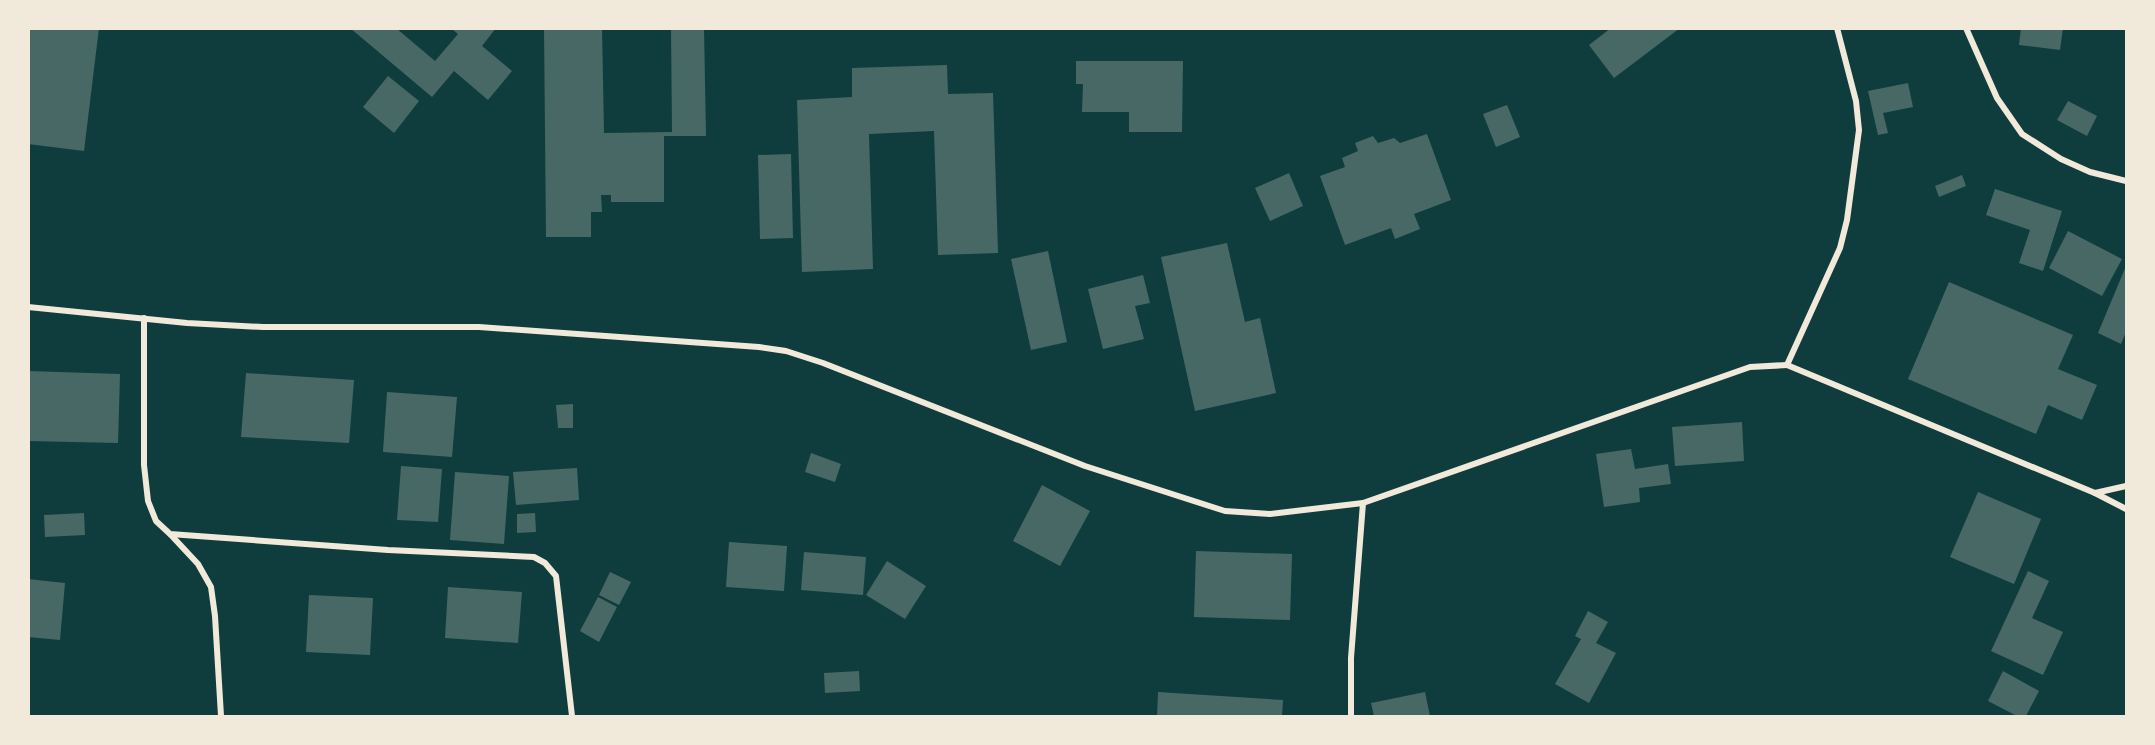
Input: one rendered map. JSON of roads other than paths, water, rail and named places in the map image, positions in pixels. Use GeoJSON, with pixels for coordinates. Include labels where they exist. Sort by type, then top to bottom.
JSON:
{"type":"FeatureCollection","features":[{"type":"Feature","properties":{"kind":"street"},"geometry":{"type":"LineString","coordinates":[[1787,365],[1840,248],[1847,220],[1859,130],[1856,101],[1837,28]]}},
{"type":"Feature","properties":{"kind":"street"},"geometry":{"type":"LineString","coordinates":[[1966,28],[1997,98],[2022,134],[2061,159],[2090,172],[2127,181]]}},
{"type":"Feature","properties":{"kind":"street"},"geometry":{"type":"LineString","coordinates":[[28,307],[263,327],[479,327],[759,347],[786,351],[823,363],[1036,448],[1225,511],[1270,514],[1364,503],[1750,367],[1787,365],[2095,493],[2127,509]]}},
{"type":"Feature","properties":{"kind":"street"},"geometry":{"type":"LineString","coordinates":[[144,318],[144,465],[148,501],[156,521],[198,564],[211,587],[221,717]]}},
{"type":"Feature","properties":{"kind":"street"},"geometry":{"type":"LineString","coordinates":[[2095,493],[2127,486]]}},
{"type":"Feature","properties":{"kind":"street"},"geometry":{"type":"LineString","coordinates":[[1351,717],[1351,658],[1364,503]]}},
{"type":"Feature","properties":{"kind":"street"},"geometry":{"type":"LineString","coordinates":[[170,534],[388,550],[534,557],[545,563],[556,576],[572,717]]}}]}
